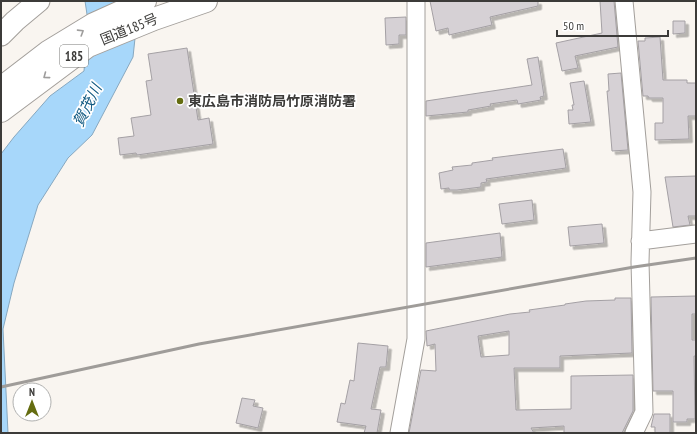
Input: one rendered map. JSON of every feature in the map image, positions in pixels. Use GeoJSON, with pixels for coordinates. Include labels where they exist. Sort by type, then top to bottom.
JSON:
{"type":"FeatureCollection","features":[{"type":"Feature","properties":{"kind":"highway","name":"国道185号"},"geometry":{"type":"LineString","coordinates":[[7,82],[48,52],[94,24],[150,10],[206,1]]}},
{"type":"Feature","properties":{"kind":"highway","name":"国道185号"},"geometry":{"type":"LineString","coordinates":[[2,110],[88,46],[150,10]]}},
{"type":"Feature","properties":{"kind":"street"},"geometry":{"type":"LineString","coordinates":[[1,21],[14,11],[33,1]]}},
{"type":"Feature","properties":{"kind":"street"},"geometry":{"type":"LineString","coordinates":[[1,36],[15,20],[39,1]]}},
{"type":"Feature","properties":{"kind":"street"},"geometry":{"type":"LineString","coordinates":[[400,433],[416,339],[416,1]]}},
{"type":"Feature","properties":{"kind":"street"},"geometry":{"type":"LineString","coordinates":[[624,1],[642,192],[640,241],[644,412],[634,433]]}},
{"type":"Feature","properties":{"kind":"street"},"geometry":{"type":"LineString","coordinates":[[640,241],[696,234]]}},
{"type":"Feature","properties":{"kind":"water","name":"賀茂川"},"geometry":{"type":"Polygon","coordinates":[[[85,1],[139,1],[133,57],[92,135],[68,158],[38,205],[14,283],[3,329],[8,433],[1,433],[1,154],[50,96],[84,71],[88,21],[85,1]]]}},
{"type":"Feature","properties":{"kind":"building"},"geometry":{"type":"Polygon","coordinates":[[[430,1],[538,1],[538,6],[490,17],[492,25],[449,35],[448,28],[436,31],[430,1]]]}},
{"type":"Feature","properties":{"kind":"building"},"geometry":{"type":"Polygon","coordinates":[[[600,1],[614,1],[618,47],[575,56],[578,68],[562,71],[556,43],[602,33],[600,1]]]}},
{"type":"Feature","properties":{"kind":"building"},"geometry":{"type":"Polygon","coordinates":[[[406,17],[406,35],[399,35],[399,44],[386,45],[385,18],[406,17]]]}},
{"type":"Feature","properties":{"kind":"building"},"geometry":{"type":"Polygon","coordinates":[[[673,21],[685,21],[685,33],[673,34],[673,21]]]}},
{"type":"Feature","properties":{"kind":"building"},"geometry":{"type":"Polygon","coordinates":[[[660,37],[663,80],[687,80],[687,83],[696,83],[696,116],[688,116],[689,139],[655,140],[655,123],[663,123],[663,98],[649,98],[648,96],[643,96],[638,41],[645,41],[645,38],[660,37]]]}},
{"type":"Feature","properties":{"kind":"building"},"geometry":{"type":"Polygon","coordinates":[[[187,48],[198,120],[209,118],[213,144],[137,155],[136,153],[120,155],[118,138],[134,136],[131,118],[151,115],[146,81],[152,80],[148,54],[187,48]]]}},
{"type":"Feature","properties":{"kind":"building"},"geometry":{"type":"Polygon","coordinates":[[[538,57],[544,96],[540,97],[541,100],[518,104],[517,100],[490,104],[491,106],[468,110],[468,112],[426,116],[426,101],[532,85],[527,59],[538,57]]]}},
{"type":"Feature","properties":{"kind":"building"},"geometry":{"type":"Polygon","coordinates":[[[621,73],[628,150],[612,151],[607,91],[609,91],[608,74],[621,73]]]}},
{"type":"Feature","properties":{"kind":"building"},"geometry":{"type":"Polygon","coordinates":[[[584,81],[591,122],[569,124],[568,110],[573,110],[572,105],[574,105],[570,83],[584,81]]]}},
{"type":"Feature","properties":{"kind":"building"},"geometry":{"type":"Polygon","coordinates":[[[563,149],[566,168],[486,179],[487,182],[481,183],[481,187],[457,190],[449,190],[449,188],[441,189],[439,173],[453,170],[452,167],[472,165],[472,163],[493,160],[492,158],[563,149]]]}},
{"type":"Feature","properties":{"kind":"building"},"geometry":{"type":"Polygon","coordinates":[[[696,176],[696,216],[688,216],[690,225],[673,227],[665,177],[696,176]]]}},
{"type":"Feature","properties":{"kind":"building"},"geometry":{"type":"Polygon","coordinates":[[[532,200],[534,220],[502,224],[499,204],[532,200]]]}},
{"type":"Feature","properties":{"kind":"building"},"geometry":{"type":"Polygon","coordinates":[[[602,224],[604,243],[570,246],[568,227],[602,224]]]}},
{"type":"Feature","properties":{"kind":"building"},"geometry":{"type":"Polygon","coordinates":[[[500,233],[502,257],[426,267],[426,243],[500,233]]]}},
{"type":"Feature","properties":{"kind":"building"},"geometry":{"type":"Polygon","coordinates":[[[696,296],[696,314],[692,314],[692,340],[696,340],[696,356],[694,356],[695,419],[687,419],[687,422],[673,422],[673,391],[653,391],[651,297],[696,296]]]}},
{"type":"Feature","properties":{"kind":"building"},"geometry":{"type":"Polygon","coordinates":[[[615,298],[631,298],[632,353],[560,356],[560,368],[514,368],[516,410],[571,409],[571,376],[633,375],[633,411],[622,433],[564,433],[564,426],[531,428],[534,433],[409,433],[421,370],[436,371],[435,344],[427,346],[426,331],[565,304],[586,301],[615,300],[615,298]],[[509,331],[478,336],[481,357],[509,355],[509,331]]]}},
{"type":"Feature","properties":{"kind":"building"},"geometry":{"type":"Polygon","coordinates":[[[358,343],[388,346],[386,367],[380,367],[371,409],[381,410],[377,433],[364,433],[366,426],[337,422],[341,403],[345,404],[350,380],[354,381],[358,343]]]}},
{"type":"Feature","properties":{"kind":"building"},"geometry":{"type":"Polygon","coordinates":[[[242,398],[255,400],[253,406],[263,408],[258,428],[236,423],[242,398]]]}},
{"type":"Feature","properties":{"kind":"building"},"geometry":{"type":"Polygon","coordinates":[[[654,414],[670,414],[670,433],[655,433],[655,427],[651,427],[654,414]]]}},
{"type":"Feature","properties":{"kind":"railway"},"geometry":{"type":"LineString","coordinates":[[1,387],[199,344],[634,267],[696,258]]}},
{"type":"Feature","properties":{"kind":"place","name":"東広島市消防局竹原消防署"},"geometry":{"type":"Point","coordinates":[180,101]}}]}
